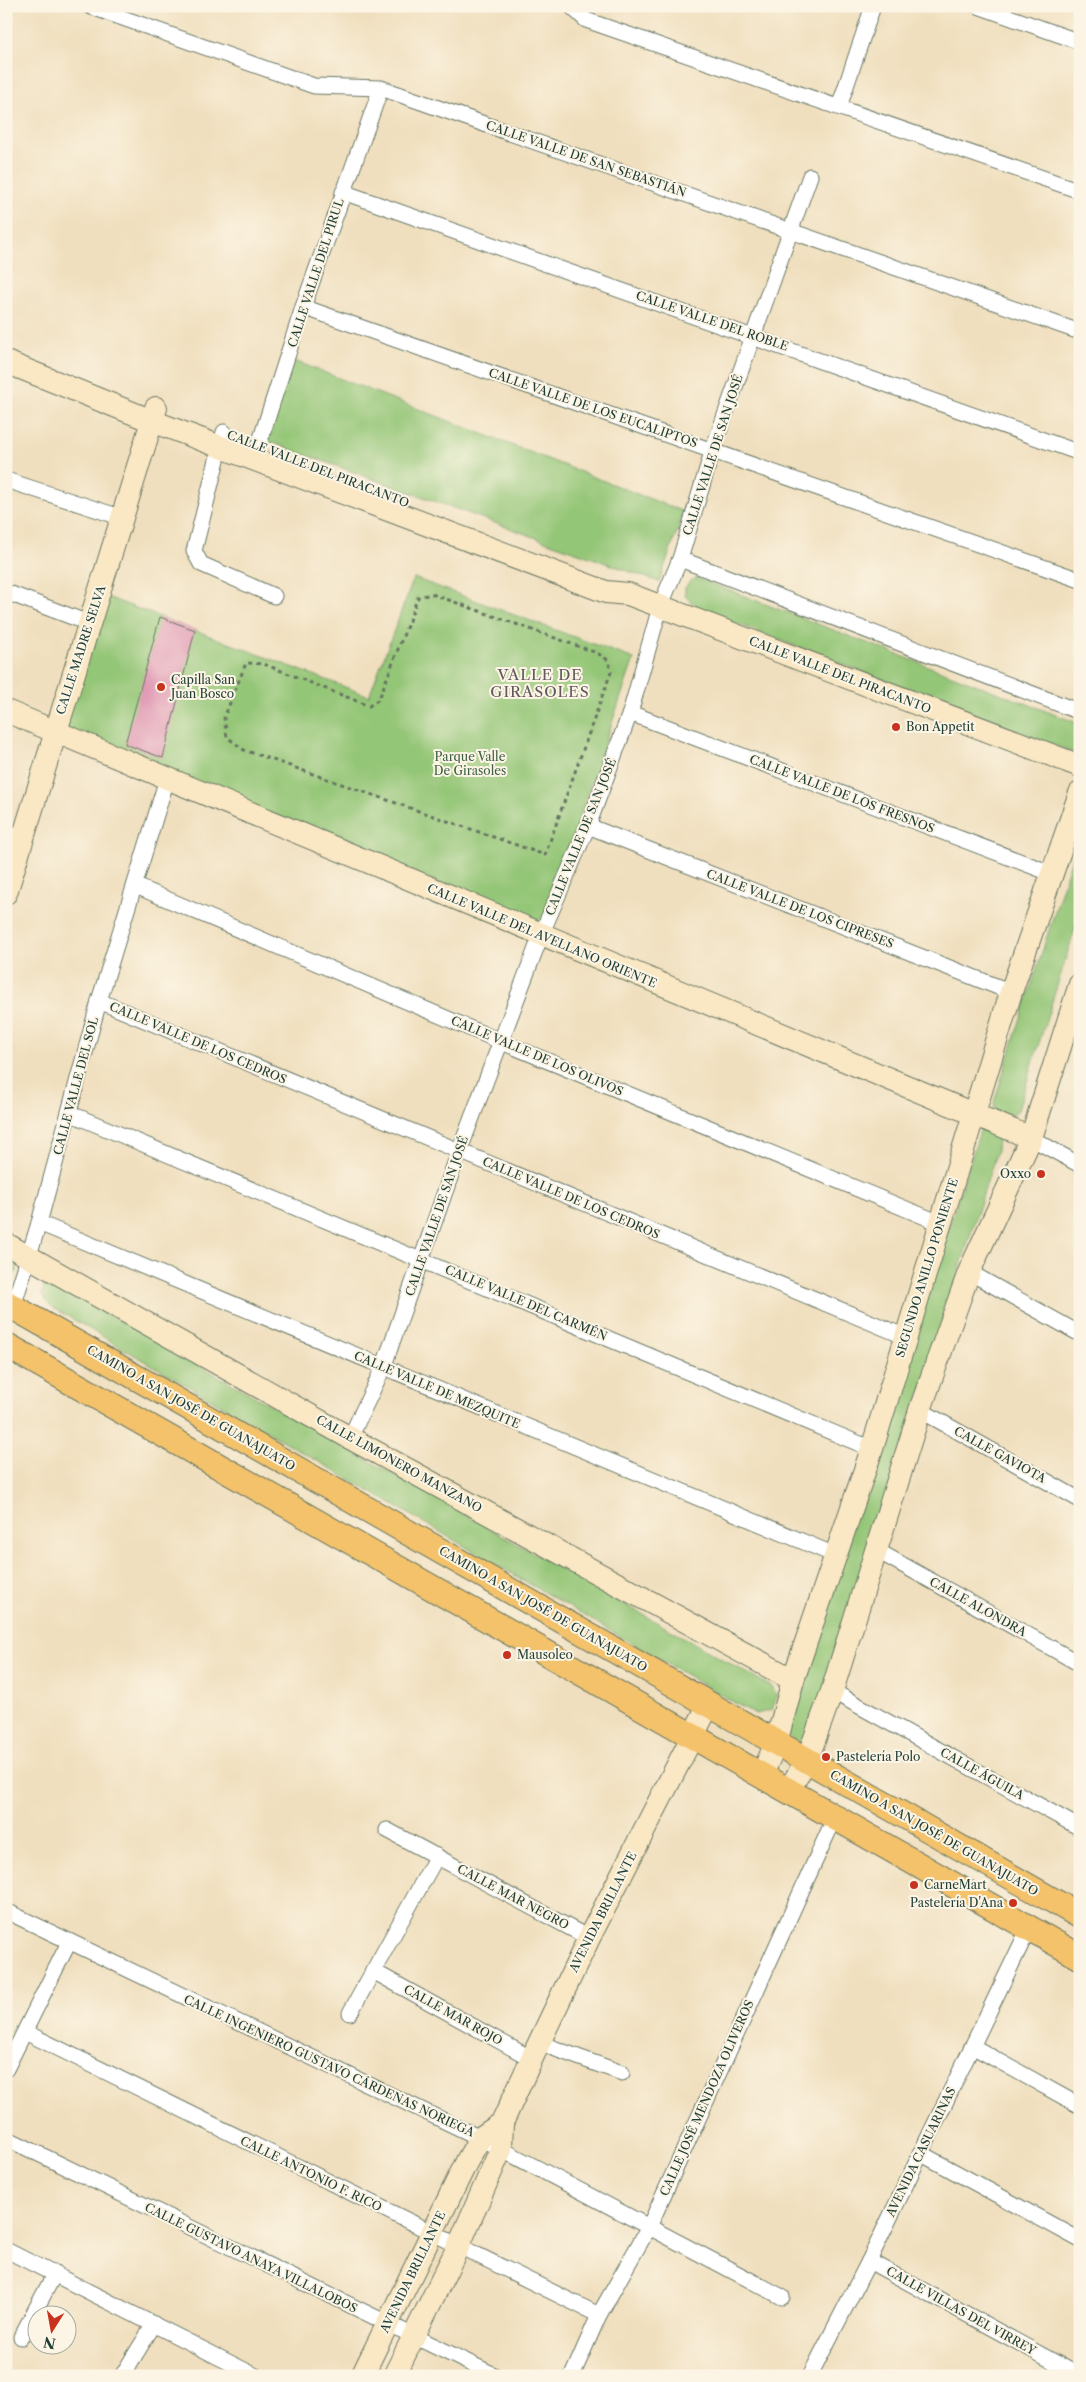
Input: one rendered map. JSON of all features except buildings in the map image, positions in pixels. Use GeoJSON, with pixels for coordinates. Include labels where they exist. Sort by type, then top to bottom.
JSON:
{"type":"FeatureCollection","features":[{"type":"Feature","properties":{"kind":"main road","name":"CALLE VALLE DEL PIRACANTO"},"geometry":{"type":"LineString","coordinates":[[6,345],[154,414]]}},
{"type":"Feature","properties":{"kind":"main road","name":"CALLE VALLE DEL PIRACANTO"},"geometry":{"type":"LineString","coordinates":[[6,362],[221,439],[606,592],[628,594],[1080,766]]}},
{"type":"Feature","properties":{"kind":"main road","name":"CALLE MADRE SELVA"},"geometry":{"type":"LineString","coordinates":[[6,893],[15,835],[54,732],[91,624],[154,414]]}},
{"type":"Feature","properties":{"kind":"main road","name":"CALLE VALLE DEL AVELLANO ORIENTE"},"geometry":{"type":"LineString","coordinates":[[6,711],[1031,1138]]}},
{"type":"Feature","properties":{"kind":"main road","name":"SEGUNDO ANILLO PONIENTE"},"geometry":{"type":"LineString","coordinates":[[762,1775],[776,1743],[793,1680],[872,1449],[1012,992],[1080,793]]}},
{"type":"Feature","properties":{"kind":"main road"},"geometry":{"type":"LineString","coordinates":[[788,1791],[807,1760],[832,1691],[920,1410],[969,1272],[1031,1138],[1078,994]]}},
{"type":"Feature","properties":{"kind":"main road","name":"CALLE LIMONERO MANZANO"},"geometry":{"type":"LineString","coordinates":[[6,1244],[350,1438],[793,1680]]}},
{"type":"Feature","properties":{"kind":"main road","name":"CAMINO A SAN JOSÉ DE GUANAJUATO"},"geometry":{"type":"LineString","coordinates":[[10,1305],[1080,1916]]}},
{"type":"Feature","properties":{"kind":"main road"},"geometry":{"type":"LineString","coordinates":[[6,1344],[1080,1957]]}},
{"type":"Feature","properties":{"kind":"main road","name":"AVENIDA BRILLANTE"},"geometry":{"type":"LineString","coordinates":[[394,2376],[412,2336],[458,2246],[501,2149],[502,2123],[590,1938],[709,1704]]}},
{"type":"Feature","properties":{"kind":"main road","name":"AVENIDA BRILLANTE"},"geometry":{"type":"LineString","coordinates":[[362,2376],[480,2138],[502,2123]]}},
{"type":"Feature","properties":{"kind":"street","name":"CALLE VALLE DE SAN SEBASTIÁN"},"geometry":{"type":"LineString","coordinates":[[89,6],[314,86],[381,88],[1080,332]]}},
{"type":"Feature","properties":{"kind":"street"},"geometry":{"type":"LineString","coordinates":[[572,6],[586,20],[1080,191]]}},
{"type":"Feature","properties":{"kind":"street"},"geometry":{"type":"LineString","coordinates":[[839,107],[873,6]]}},
{"type":"Feature","properties":{"kind":"street"},"geometry":{"type":"LineString","coordinates":[[978,6],[1080,42]]}},
{"type":"Feature","properties":{"kind":"street","name":"CALLE VALLE DEL PIRUL"},"geometry":{"type":"LineString","coordinates":[[257,453],[303,307],[381,88]]}},
{"type":"Feature","properties":{"kind":"street","name":"CALLE VALLE DE SAN JOSÉ"},"geometry":{"type":"LineString","coordinates":[[350,1438],[382,1368],[459,1152],[541,935],[588,826],[630,713],[660,607],[680,559],[713,449],[810,176]]}},
{"type":"Feature","properties":{"kind":"street","name":"CALLE VALLE DEL ROBLE"},"geometry":{"type":"LineString","coordinates":[[343,192],[1080,453]]}},
{"type":"Feature","properties":{"kind":"street","name":"CALLE VALLE DE LOS EUCALIPTOS"},"geometry":{"type":"LineString","coordinates":[[303,307],[713,449],[1080,580]]}},
{"type":"Feature","properties":{"kind":"street"},"geometry":{"type":"LineString","coordinates":[[221,439],[194,551],[201,564],[274,596]]}},
{"type":"Feature","properties":{"kind":"street"},"geometry":{"type":"LineString","coordinates":[[6,480],[123,518]]}},
{"type":"Feature","properties":{"kind":"street"},"geometry":{"type":"LineString","coordinates":[[680,559],[1080,712]]}},
{"type":"Feature","properties":{"kind":"street"},"geometry":{"type":"LineString","coordinates":[[6,592],[91,624]]}},
{"type":"Feature","properties":{"kind":"street","name":"CALLE VALLE DE LOS FRESNOS"},"geometry":{"type":"LineString","coordinates":[[630,713],[1053,874]]}},
{"type":"Feature","properties":{"kind":"street","name":"CALLE VALLE DEL SOL"},"geometry":{"type":"LineString","coordinates":[[10,1305],[29,1257],[98,1001],[136,886],[167,779]]}},
{"type":"Feature","properties":{"kind":"street","name":"CALLE VALLE DE LOS CIPRESES"},"geometry":{"type":"LineString","coordinates":[[588,826],[1012,992]]}},
{"type":"Feature","properties":{"kind":"street","name":"CALLE VALLE DE LOS OLIVOS"},"geometry":{"type":"LineString","coordinates":[[136,886],[502,1042],[940,1223]]}},
{"type":"Feature","properties":{"kind":"street","name":"CALLE VALLE DE LOS CEDROS"},"geometry":{"type":"LineString","coordinates":[[98,1001],[906,1337]]}},
{"type":"Feature","properties":{"kind":"street","name":"CALLE VALLE DEL CARMÉN"},"geometry":{"type":"LineString","coordinates":[[69,1113],[422,1259],[872,1449]]}},
{"type":"Feature","properties":{"kind":"street"},"geometry":{"type":"LineString","coordinates":[[1031,1138],[1080,1165]]}},
{"type":"Feature","properties":{"kind":"street","name":"CALLE VALLE DE MEZQUITE"},"geometry":{"type":"LineString","coordinates":[[39,1223],[382,1368],[835,1555]]}},
{"type":"Feature","properties":{"kind":"street"},"geometry":{"type":"LineString","coordinates":[[969,1272],[1080,1334]]}},
{"type":"Feature","properties":{"kind":"street","name":"CALLE GAVIOTA"},"geometry":{"type":"LineString","coordinates":[[920,1410],[1080,1500]]}},
{"type":"Feature","properties":{"kind":"street","name":"CALLE ALONDRA"},"geometry":{"type":"LineString","coordinates":[[876,1550],[1080,1664]]}},
{"type":"Feature","properties":{"kind":"street","name":"CALLE ÁGUILA"},"geometry":{"type":"LineString","coordinates":[[832,1691],[1080,1828]]}},
{"type":"Feature","properties":{"kind":"street","name":"CALLE JOSÉ MENDOZA OLIVEROS"},"geometry":{"type":"LineString","coordinates":[[572,2376],[599,2315],[649,2227],[835,1817]]}},
{"type":"Feature","properties":{"kind":"street","name":"CALLE MAR NEGRO"},"geometry":{"type":"LineString","coordinates":[[387,1830],[590,1938]]}},
{"type":"Feature","properties":{"kind":"street"},"geometry":{"type":"LineString","coordinates":[[350,2013],[437,1856]]}},
{"type":"Feature","properties":{"kind":"street","name":"CALLE INGENIERO GUSTAVO CÁRDENAS NORIEGA"},"geometry":{"type":"LineString","coordinates":[[6,1911],[480,2138],[782,2297]]}},
{"type":"Feature","properties":{"kind":"street","name":"AVENIDA CASUARINAS"},"geometry":{"type":"LineString","coordinates":[[816,2374],[1029,1928]]}},
{"type":"Feature","properties":{"kind":"street"},"geometry":{"type":"LineString","coordinates":[[6,2069],[69,1942]]}},
{"type":"Feature","properties":{"kind":"street","name":"CALLE MAR ROJO"},"geometry":{"type":"LineString","coordinates":[[373,1971],[536,2051],[622,2072]]}},
{"type":"Feature","properties":{"kind":"street","name":"CALLE ANTONIO F. RICO"},"geometry":{"type":"LineString","coordinates":[[24,2032],[599,2315]]}},
{"type":"Feature","properties":{"kind":"street"},"geometry":{"type":"LineString","coordinates":[[972,2046],[1080,2106]]}},
{"type":"Feature","properties":{"kind":"street","name":"CALLE GUSTAVO ANAYA VILLALOBOS"},"geometry":{"type":"LineString","coordinates":[[6,2138],[387,2325],[496,2376]]}},
{"type":"Feature","properties":{"kind":"street"},"geometry":{"type":"LineString","coordinates":[[920,2153],[1080,2240]]}},
{"type":"Feature","properties":{"kind":"street"},"geometry":{"type":"LineString","coordinates":[[6,2250],[55,2273],[256,2376]]}},
{"type":"Feature","properties":{"kind":"street","name":"CALLE VILLAS DEL VIRREY"},"geometry":{"type":"LineString","coordinates":[[869,2261],[1080,2376]]}},
{"type":"Feature","properties":{"kind":"street"},"geometry":{"type":"LineString","coordinates":[[21,2337],[55,2273]]}},
{"type":"Feature","properties":{"kind":"street"},"geometry":{"type":"LineString","coordinates":[[122,2376],[154,2324]]}},
{"type":"Feature","properties":{"kind":"path"},"geometry":{"type":"LineString","coordinates":[[432,594],[597,653],[608,660],[611,672],[545,855],[244,750],[227,737],[224,718],[239,675],[246,663],[264,664],[368,706],[379,699],[418,597],[432,594]]}},
{"type":"Feature","properties":{"kind":"green space"},"geometry":{"type":"Polygon","coordinates":[[[287,358],[684,512],[659,582],[262,439],[287,358]]]}},
{"type":"Feature","properties":{"kind":"green space","name":"Parque Valle De Girasoles"},"geometry":{"type":"Polygon","coordinates":[[[414,578],[634,659],[542,925],[61,730],[104,596],[369,696],[414,578]]]}},
{"type":"Feature","properties":{"kind":"green space"},"geometry":{"type":"Polygon","coordinates":[[[697,578],[1080,724],[1080,755],[698,609],[685,596],[685,588],[690,581],[697,578]]]}},
{"type":"Feature","properties":{"kind":"green space"},"geometry":{"type":"Polygon","coordinates":[[[1080,833],[1080,913],[1018,1110],[1011,1116],[1002,1116],[995,1110],[994,1102],[1080,833]]]}},
{"type":"Feature","properties":{"kind":"green space"},"geometry":{"type":"Polygon","coordinates":[[[981,1128],[991,1132],[998,1138],[997,1150],[822,1708],[803,1743],[794,1740],[785,1732],[981,1128]]]}},
{"type":"Feature","properties":{"kind":"green space"},"geometry":{"type":"Polygon","coordinates":[[[6,1257],[16,1263],[17,1271],[12,1277],[6,1278],[6,1257]]]}},
{"type":"Feature","properties":{"kind":"green space"},"geometry":{"type":"Polygon","coordinates":[[[49,1281],[772,1687],[777,1696],[772,1710],[756,1714],[740,1706],[50,1306],[42,1295],[44,1284],[49,1281]]]}},
{"type":"Feature","properties":{"kind":"place","name":"Capilla San Juan Bosco"},"geometry":{"type":"Point","coordinates":[161,687]}},
{"type":"Feature","properties":{"kind":"place","name":"Bon Appetit"},"geometry":{"type":"Point","coordinates":[896,727]}},
{"type":"Feature","properties":{"kind":"place","name":"Oxxo"},"geometry":{"type":"Point","coordinates":[1041,1174]}},
{"type":"Feature","properties":{"kind":"place","name":"Mausoleo"},"geometry":{"type":"Point","coordinates":[507,1655]}},
{"type":"Feature","properties":{"kind":"place","name":"Pastelería Polo"},"geometry":{"type":"Point","coordinates":[826,1757]}},
{"type":"Feature","properties":{"kind":"place","name":"CarneMart"},"geometry":{"type":"Point","coordinates":[914,1885]}},
{"type":"Feature","properties":{"kind":"place","name":"Pastelería D'Ana"},"geometry":{"type":"Point","coordinates":[1013,1903]}},
{"type":"Feature","properties":{"kind":"district","name":"VALLE DE GIRASOLES"},"geometry":{"type":"Point","coordinates":[540,684]}}]}
